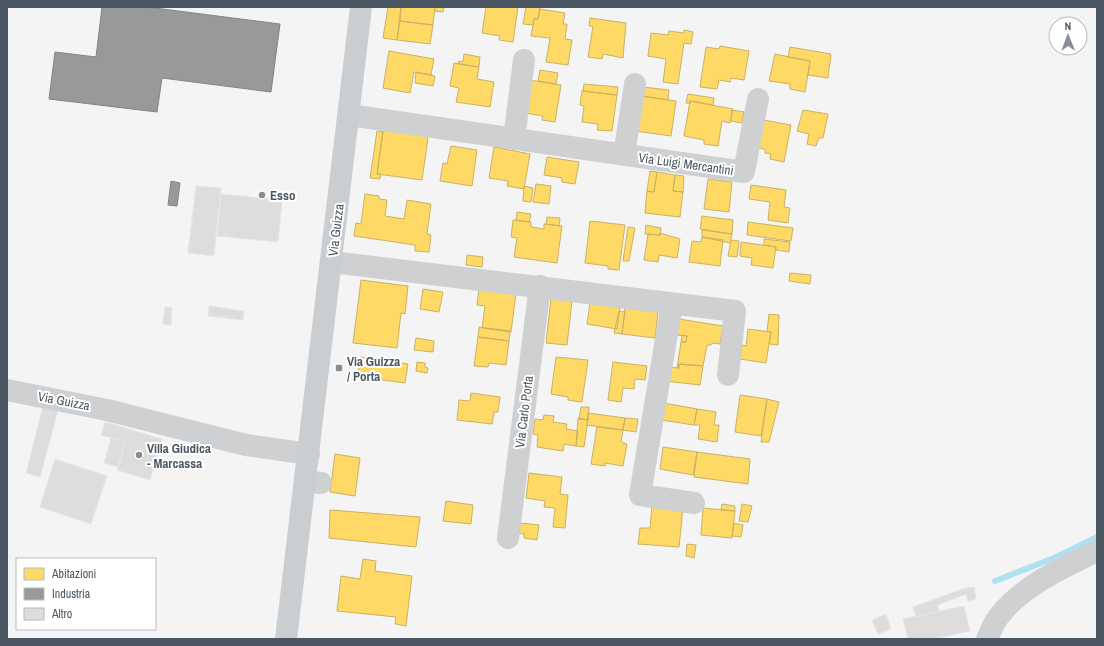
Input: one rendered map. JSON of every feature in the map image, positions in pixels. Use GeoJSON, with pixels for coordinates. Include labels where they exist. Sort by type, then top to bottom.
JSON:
{"type":"FeatureCollection","features":[{"type":"Feature","properties":{"kind":"main road","name":"Via Guizza"},"geometry":{"type":"LineString","coordinates":[[286,639],[313,482],[309,454],[361,7]]}},
{"type":"Feature","properties":{"kind":"street"},"geometry":{"type":"LineString","coordinates":[[514,139],[524,60]]}},
{"type":"Feature","properties":{"kind":"street","name":"Via Luigi Mercantini"},"geometry":{"type":"LineString","coordinates":[[624,155],[635,84]]}},
{"type":"Feature","properties":{"kind":"street","name":"Via Luigi Mercantini"},"geometry":{"type":"LineString","coordinates":[[349,114],[744,172],[758,99]]}},
{"type":"Feature","properties":{"kind":"street"},"geometry":{"type":"LineString","coordinates":[[332,262],[540,286],[734,311],[728,375]]}},
{"type":"Feature","properties":{"kind":"street","name":"Via Carlo Porta"},"geometry":{"type":"LineString","coordinates":[[508,538],[540,286]]}},
{"type":"Feature","properties":{"kind":"street"},"geometry":{"type":"LineString","coordinates":[[672,304],[640,495],[694,503]]}},
{"type":"Feature","properties":{"kind":"street","name":"Via Guizza"},"geometry":{"type":"LineString","coordinates":[[7,390],[107,410],[246,445],[309,454]]}},
{"type":"Feature","properties":{"kind":"street"},"geometry":{"type":"LineString","coordinates":[[987,639],[999,615],[1023,592],[1051,574],[1097,551]]}},
{"type":"Feature","properties":{"kind":"building: Abitazioni"},"geometry":{"type":"Polygon","coordinates":[[[388,7],[401,7],[397,40],[383,38],[388,7]]]}},
{"type":"Feature","properties":{"kind":"building: Abitazioni"},"geometry":{"type":"Polygon","coordinates":[[[401,7],[435,7],[433,25],[400,21],[401,7]]]}},
{"type":"Feature","properties":{"kind":"building: Abitazioni"},"geometry":{"type":"Polygon","coordinates":[[[435,7],[444,7],[443,12],[435,11],[435,7]]]}},
{"type":"Feature","properties":{"kind":"building: Abitazioni"},"geometry":{"type":"Polygon","coordinates":[[[486,7],[518,7],[513,42],[499,40],[500,36],[482,33],[486,7]]]}},
{"type":"Feature","properties":{"kind":"building: Abitazioni"},"geometry":{"type":"Polygon","coordinates":[[[526,7],[540,7],[538,19],[534,19],[533,25],[523,24],[526,7]]]}},
{"type":"Feature","properties":{"kind":"building: Abitazioni"},"geometry":{"type":"Polygon","coordinates":[[[540,9],[565,13],[563,24],[567,24],[565,39],[572,40],[568,65],[546,62],[550,38],[531,36],[534,19],[538,19],[540,9]]]}},
{"type":"Feature","properties":{"kind":"building: Abitazioni"},"geometry":{"type":"Polygon","coordinates":[[[590,18],[626,23],[623,58],[603,54],[602,59],[588,57],[593,26],[589,26],[590,18]]]}},
{"type":"Feature","properties":{"kind":"building: Abitazioni"},"geometry":{"type":"Polygon","coordinates":[[[400,21],[433,25],[430,44],[397,40],[400,21]]]}},
{"type":"Feature","properties":{"kind":"building: Abitazioni"},"geometry":{"type":"Polygon","coordinates":[[[684,30],[693,32],[691,44],[684,43],[678,84],[663,82],[666,59],[648,56],[651,33],[668,35],[669,31],[684,33],[684,30]]]}},
{"type":"Feature","properties":{"kind":"building: Abitazioni"},"geometry":{"type":"Polygon","coordinates":[[[720,46],[749,51],[744,80],[731,78],[730,82],[719,80],[717,89],[700,87],[706,47],[719,49],[720,46]]]}},
{"type":"Feature","properties":{"kind":"building: Abitazioni"},"geometry":{"type":"Polygon","coordinates":[[[790,47],[831,54],[828,78],[808,75],[810,61],[788,57],[790,47]]]}},
{"type":"Feature","properties":{"kind":"building: Abitazioni"},"geometry":{"type":"Polygon","coordinates":[[[389,51],[434,59],[431,75],[414,72],[410,93],[383,88],[389,51]]]}},
{"type":"Feature","properties":{"kind":"building: Abitazioni"},"geometry":{"type":"Polygon","coordinates":[[[464,54],[480,57],[479,67],[458,64],[459,61],[463,62],[464,54]]]}},
{"type":"Feature","properties":{"kind":"building: Abitazioni"},"geometry":{"type":"Polygon","coordinates":[[[775,54],[810,61],[805,92],[790,89],[790,84],[769,81],[775,54]]]}},
{"type":"Feature","properties":{"kind":"building: Abitazioni"},"geometry":{"type":"Polygon","coordinates":[[[454,63],[479,67],[477,79],[494,82],[490,107],[456,102],[459,88],[450,86],[454,63]]]}},
{"type":"Feature","properties":{"kind":"building: Abitazioni"},"geometry":{"type":"Polygon","coordinates":[[[540,70],[558,73],[556,84],[538,81],[540,70]]]}},
{"type":"Feature","properties":{"kind":"building: Abitazioni"},"geometry":{"type":"Polygon","coordinates":[[[416,72],[435,76],[433,86],[415,83],[416,72]]]}},
{"type":"Feature","properties":{"kind":"building: Abitazioni"},"geometry":{"type":"Polygon","coordinates":[[[529,80],[561,85],[555,122],[542,120],[543,116],[525,113],[529,80]]]}},
{"type":"Feature","properties":{"kind":"building: Abitazioni"},"geometry":{"type":"Polygon","coordinates":[[[584,84],[618,87],[617,95],[583,91],[584,84]]]}},
{"type":"Feature","properties":{"kind":"building: Abitazioni"},"geometry":{"type":"Polygon","coordinates":[[[643,87],[669,90],[668,100],[642,96],[643,87]]]}},
{"type":"Feature","properties":{"kind":"building: Abitazioni"},"geometry":{"type":"Polygon","coordinates":[[[582,91],[617,95],[612,131],[597,130],[598,124],[582,122],[584,106],[580,105],[582,91]]]}},
{"type":"Feature","properties":{"kind":"building: Abitazioni"},"geometry":{"type":"Polygon","coordinates":[[[688,94],[714,98],[713,105],[690,101],[690,103],[686,103],[688,94]]]}},
{"type":"Feature","properties":{"kind":"building: Abitazioni"},"geometry":{"type":"Polygon","coordinates":[[[640,96],[676,101],[671,136],[635,131],[640,96]]]}},
{"type":"Feature","properties":{"kind":"building: Abitazioni"},"geometry":{"type":"Polygon","coordinates":[[[690,101],[733,109],[730,123],[722,121],[718,146],[704,144],[704,140],[684,136],[690,101]]]}},
{"type":"Feature","properties":{"kind":"building: Abitazioni"},"geometry":{"type":"Polygon","coordinates":[[[732,110],[744,112],[742,123],[731,121],[732,110]]]}},
{"type":"Feature","properties":{"kind":"building: Abitazioni"},"geometry":{"type":"Polygon","coordinates":[[[803,110],[828,114],[823,138],[819,138],[816,146],[807,144],[809,134],[797,131],[803,110]]]}},
{"type":"Feature","properties":{"kind":"building: Abitazioni"},"geometry":{"type":"Polygon","coordinates":[[[758,119],[791,125],[784,162],[770,159],[771,154],[765,153],[765,149],[753,147],[758,119]]]}},
{"type":"Feature","properties":{"kind":"building: Abitazioni"},"geometry":{"type":"Polygon","coordinates":[[[384,124],[429,131],[422,180],[377,174],[384,124]]]}},
{"type":"Feature","properties":{"kind":"building: Abitazioni"},"geometry":{"type":"Polygon","coordinates":[[[377,131],[383,132],[377,174],[381,174],[380,179],[370,178],[377,131]]]}},
{"type":"Feature","properties":{"kind":"building: Abitazioni"},"geometry":{"type":"Polygon","coordinates":[[[451,146],[477,150],[472,186],[440,181],[443,163],[447,164],[451,146]]]}},
{"type":"Feature","properties":{"kind":"building: Abitazioni"},"geometry":{"type":"Polygon","coordinates":[[[494,147],[530,154],[524,189],[507,186],[508,181],[489,178],[494,147]]]}},
{"type":"Feature","properties":{"kind":"building: Abitazioni"},"geometry":{"type":"Polygon","coordinates":[[[547,157],[579,162],[575,184],[562,182],[562,178],[544,175],[547,157]]]}},
{"type":"Feature","properties":{"kind":"building: Abitazioni"},"geometry":{"type":"Polygon","coordinates":[[[650,171],[657,172],[654,192],[647,191],[650,171]]]}},
{"type":"Feature","properties":{"kind":"building: Abitazioni"},"geometry":{"type":"Polygon","coordinates":[[[657,172],[675,175],[673,191],[683,192],[680,217],[645,213],[647,191],[654,192],[657,172]]]}},
{"type":"Feature","properties":{"kind":"building: Abitazioni"},"geometry":{"type":"Polygon","coordinates":[[[675,175],[684,176],[683,192],[673,191],[675,175]]]}},
{"type":"Feature","properties":{"kind":"building: Abitazioni"},"geometry":{"type":"Polygon","coordinates":[[[708,179],[732,182],[729,212],[704,209],[708,179]]]}},
{"type":"Feature","properties":{"kind":"building: Abitazioni"},"geometry":{"type":"Polygon","coordinates":[[[536,184],[551,186],[549,204],[533,202],[536,184]]]}},
{"type":"Feature","properties":{"kind":"building: Abitazioni"},"geometry":{"type":"Polygon","coordinates":[[[751,185],[786,190],[784,207],[790,208],[788,223],[768,220],[770,202],[749,199],[751,185]]]}},
{"type":"Feature","properties":{"kind":"building: Abitazioni"},"geometry":{"type":"Polygon","coordinates":[[[524,186],[533,188],[531,202],[523,201],[524,186]]]}},
{"type":"Feature","properties":{"kind":"building: Abitazioni"},"geometry":{"type":"Polygon","coordinates":[[[365,194],[379,196],[379,199],[387,200],[385,216],[404,219],[407,200],[431,204],[427,234],[431,235],[429,252],[415,251],[415,245],[354,236],[356,223],[361,224],[365,194]]]}},
{"type":"Feature","properties":{"kind":"building: Abitazioni"},"geometry":{"type":"Polygon","coordinates":[[[517,212],[531,214],[529,222],[516,220],[517,212]]]}},
{"type":"Feature","properties":{"kind":"building: Abitazioni"},"geometry":{"type":"Polygon","coordinates":[[[702,216],[733,220],[732,234],[700,229],[702,216]]]}},
{"type":"Feature","properties":{"kind":"building: Abitazioni"},"geometry":{"type":"Polygon","coordinates":[[[547,217],[560,218],[559,226],[546,224],[547,217]]]}},
{"type":"Feature","properties":{"kind":"building: Abitazioni"},"geometry":{"type":"Polygon","coordinates":[[[513,220],[531,222],[531,227],[544,229],[544,224],[562,226],[557,263],[514,257],[517,238],[511,237],[513,220]]]}},
{"type":"Feature","properties":{"kind":"building: Abitazioni"},"geometry":{"type":"Polygon","coordinates":[[[590,221],[625,225],[619,270],[608,269],[608,266],[585,263],[590,221]]]}},
{"type":"Feature","properties":{"kind":"building: Abitazioni"},"geometry":{"type":"Polygon","coordinates":[[[748,222],[793,228],[791,241],[747,235],[748,222]]]}},
{"type":"Feature","properties":{"kind":"building: Abitazioni"},"geometry":{"type":"Polygon","coordinates":[[[646,225],[661,228],[660,235],[645,234],[646,225]]]}},
{"type":"Feature","properties":{"kind":"building: Abitazioni"},"geometry":{"type":"Polygon","coordinates":[[[628,227],[635,228],[629,261],[623,261],[628,227]]]}},
{"type":"Feature","properties":{"kind":"building: Abitazioni"},"geometry":{"type":"Polygon","coordinates":[[[702,230],[732,234],[730,243],[702,237],[702,230]]]}},
{"type":"Feature","properties":{"kind":"building: Abitazioni"},"geometry":{"type":"Polygon","coordinates":[[[660,233],[680,239],[677,258],[659,255],[658,262],[644,260],[648,234],[660,235],[660,233]]]}},
{"type":"Feature","properties":{"kind":"building: Abitazioni"},"geometry":{"type":"Polygon","coordinates":[[[702,237],[723,240],[720,266],[689,262],[692,241],[701,242],[702,237]]]}},
{"type":"Feature","properties":{"kind":"building: Abitazioni"},"geometry":{"type":"Polygon","coordinates":[[[764,239],[790,242],[789,252],[776,250],[776,247],[764,245],[764,239]]]}},
{"type":"Feature","properties":{"kind":"building: Abitazioni"},"geometry":{"type":"Polygon","coordinates":[[[731,240],[739,241],[737,257],[728,256],[731,240]]]}},
{"type":"Feature","properties":{"kind":"building: Abitazioni"},"geometry":{"type":"Polygon","coordinates":[[[741,242],[776,247],[773,268],[751,265],[752,258],[740,256],[741,242]]]}},
{"type":"Feature","properties":{"kind":"building: Abitazioni"},"geometry":{"type":"Polygon","coordinates":[[[467,255],[483,257],[482,267],[466,265],[467,255]]]}},
{"type":"Feature","properties":{"kind":"building: Abitazioni"},"geometry":{"type":"Polygon","coordinates":[[[790,273],[811,275],[810,284],[789,281],[790,273]]]}},
{"type":"Feature","properties":{"kind":"building: Abitazioni"},"geometry":{"type":"Polygon","coordinates":[[[361,280],[408,286],[405,314],[401,313],[397,348],[353,343],[361,280]]]}},
{"type":"Feature","properties":{"kind":"building: Abitazioni"},"geometry":{"type":"Polygon","coordinates":[[[423,289],[443,292],[439,312],[420,309],[423,289]]]}},
{"type":"Feature","properties":{"kind":"building: Abitazioni"},"geometry":{"type":"Polygon","coordinates":[[[479,289],[516,294],[511,332],[482,328],[485,306],[477,305],[479,289]]]}},
{"type":"Feature","properties":{"kind":"building: Abitazioni"},"geometry":{"type":"Polygon","coordinates":[[[551,298],[572,301],[567,345],[546,343],[551,298]]]}},
{"type":"Feature","properties":{"kind":"building: Abitazioni"},"geometry":{"type":"Polygon","coordinates":[[[590,303],[620,307],[617,329],[587,324],[590,303]]]}},
{"type":"Feature","properties":{"kind":"building: Abitazioni"},"geometry":{"type":"Polygon","coordinates":[[[625,308],[658,312],[655,338],[622,334],[625,308]]]}},
{"type":"Feature","properties":{"kind":"building: Abitazioni"},"geometry":{"type":"Polygon","coordinates":[[[619,311],[625,312],[622,334],[614,333],[619,311]]]}},
{"type":"Feature","properties":{"kind":"building: Abitazioni"},"geometry":{"type":"Polygon","coordinates":[[[769,314],[779,315],[778,345],[769,344],[771,332],[767,331],[769,314]]]}},
{"type":"Feature","properties":{"kind":"building: Abitazioni"},"geometry":{"type":"Polygon","coordinates":[[[679,319],[723,326],[720,344],[712,343],[711,345],[707,345],[703,366],[679,364],[679,368],[677,368],[681,342],[686,342],[687,336],[677,335],[679,319]]]}},
{"type":"Feature","properties":{"kind":"building: Abitazioni"},"geometry":{"type":"Polygon","coordinates":[[[479,327],[510,331],[509,341],[478,337],[479,327]]]}},
{"type":"Feature","properties":{"kind":"building: Abitazioni"},"geometry":{"type":"Polygon","coordinates":[[[748,329],[771,332],[766,363],[740,359],[742,345],[746,346],[748,329]]]}},
{"type":"Feature","properties":{"kind":"building: Abitazioni"},"geometry":{"type":"Polygon","coordinates":[[[682,335],[687,336],[686,342],[681,342],[682,335]]]}},
{"type":"Feature","properties":{"kind":"building: Abitazioni"},"geometry":{"type":"Polygon","coordinates":[[[478,337],[509,341],[506,365],[489,363],[488,367],[474,366],[478,337]]]}},
{"type":"Feature","properties":{"kind":"building: Abitazioni"},"geometry":{"type":"Polygon","coordinates":[[[416,338],[434,341],[433,352],[414,350],[416,338]]]}},
{"type":"Feature","properties":{"kind":"building: Abitazioni"},"geometry":{"type":"Polygon","coordinates":[[[360,357],[408,364],[405,383],[376,379],[376,375],[371,374],[371,377],[358,375],[360,357]]]}},
{"type":"Feature","properties":{"kind":"building: Abitazioni"},"geometry":{"type":"Polygon","coordinates":[[[556,357],[588,360],[582,402],[568,400],[568,397],[551,394],[556,357]]]}},
{"type":"Feature","properties":{"kind":"building: Abitazioni"},"geometry":{"type":"Polygon","coordinates":[[[417,362],[425,363],[425,367],[428,368],[427,373],[416,371],[417,362]]]}},
{"type":"Feature","properties":{"kind":"building: Abitazioni"},"geometry":{"type":"Polygon","coordinates":[[[613,362],[647,366],[645,380],[635,379],[634,389],[623,388],[621,402],[608,400],[613,362]]]}},
{"type":"Feature","properties":{"kind":"building: Abitazioni"},"geometry":{"type":"Polygon","coordinates":[[[679,364],[703,366],[700,385],[665,381],[667,367],[679,368],[679,364]]]}},
{"type":"Feature","properties":{"kind":"building: Abitazioni"},"geometry":{"type":"Polygon","coordinates":[[[471,393],[500,397],[498,412],[494,412],[492,424],[457,420],[459,400],[470,401],[471,393]]]}},
{"type":"Feature","properties":{"kind":"building: Abitazioni"},"geometry":{"type":"Polygon","coordinates":[[[740,395],[767,399],[761,436],[735,432],[740,395]]]}},
{"type":"Feature","properties":{"kind":"building: Abitazioni"},"geometry":{"type":"Polygon","coordinates":[[[767,399],[779,402],[769,442],[761,442],[767,399]]]}},
{"type":"Feature","properties":{"kind":"building: Abitazioni"},"geometry":{"type":"Polygon","coordinates":[[[664,403],[697,409],[694,425],[661,420],[664,403]]]}},
{"type":"Feature","properties":{"kind":"building: Abitazioni"},"geometry":{"type":"Polygon","coordinates":[[[581,407],[589,407],[588,420],[579,419],[581,407]]]}},
{"type":"Feature","properties":{"kind":"building: Abitazioni"},"geometry":{"type":"Polygon","coordinates":[[[697,409],[716,412],[714,425],[719,425],[717,442],[698,439],[700,425],[694,425],[697,409]]]}},
{"type":"Feature","properties":{"kind":"building: Abitazioni"},"geometry":{"type":"Polygon","coordinates":[[[588,413],[625,418],[623,430],[587,425],[588,413]]]}},
{"type":"Feature","properties":{"kind":"building: Abitazioni"},"geometry":{"type":"Polygon","coordinates":[[[544,415],[554,416],[553,422],[567,424],[566,429],[578,431],[576,446],[564,444],[563,451],[537,447],[538,435],[533,434],[535,419],[543,420],[544,415]]]}},
{"type":"Feature","properties":{"kind":"building: Abitazioni"},"geometry":{"type":"Polygon","coordinates":[[[578,418],[588,420],[584,447],[576,446],[578,418]]]}},
{"type":"Feature","properties":{"kind":"building: Abitazioni"},"geometry":{"type":"Polygon","coordinates":[[[625,418],[638,419],[636,432],[623,430],[625,418]]]}},
{"type":"Feature","properties":{"kind":"building: Abitazioni"},"geometry":{"type":"Polygon","coordinates":[[[597,427],[623,430],[621,442],[627,444],[623,466],[605,463],[605,466],[591,464],[597,427]]]}},
{"type":"Feature","properties":{"kind":"building: Abitazioni"},"geometry":{"type":"Polygon","coordinates":[[[663,447],[697,452],[693,475],[660,469],[663,447]]]}},
{"type":"Feature","properties":{"kind":"building: Abitazioni"},"geometry":{"type":"Polygon","coordinates":[[[697,452],[750,459],[748,484],[694,477],[697,452]]]}},
{"type":"Feature","properties":{"kind":"building: Abitazioni"},"geometry":{"type":"Polygon","coordinates":[[[335,454],[360,458],[355,496],[330,492],[335,454]]]}},
{"type":"Feature","properties":{"kind":"building: Abitazioni"},"geometry":{"type":"Polygon","coordinates":[[[529,473],[562,477],[560,494],[568,495],[565,528],[553,527],[555,508],[544,507],[545,501],[526,498],[529,473]]]}},
{"type":"Feature","properties":{"kind":"building: Abitazioni"},"geometry":{"type":"Polygon","coordinates":[[[446,501],[473,505],[471,524],[443,521],[446,501]]]}},
{"type":"Feature","properties":{"kind":"building: Abitazioni"},"geometry":{"type":"Polygon","coordinates":[[[722,504],[735,506],[735,511],[721,510],[722,504]]]}},
{"type":"Feature","properties":{"kind":"building: Abitazioni"},"geometry":{"type":"Polygon","coordinates":[[[742,504],[752,506],[748,522],[739,521],[742,504]]]}},
{"type":"Feature","properties":{"kind":"building: Abitazioni"},"geometry":{"type":"Polygon","coordinates":[[[652,505],[683,508],[679,547],[638,544],[640,528],[650,528],[652,505]]]}},
{"type":"Feature","properties":{"kind":"building: Abitazioni"},"geometry":{"type":"Polygon","coordinates":[[[703,508],[735,511],[732,538],[701,535],[703,508]]]}},
{"type":"Feature","properties":{"kind":"building: Abitazioni"},"geometry":{"type":"Polygon","coordinates":[[[330,510],[420,517],[416,547],[329,538],[330,510]]]}},
{"type":"Feature","properties":{"kind":"building: Abitazioni"},"geometry":{"type":"Polygon","coordinates":[[[520,523],[539,525],[537,540],[524,538],[524,534],[519,533],[520,523]]]}},
{"type":"Feature","properties":{"kind":"building: Abitazioni"},"geometry":{"type":"Polygon","coordinates":[[[734,523],[743,525],[741,537],[732,536],[734,523]]]}},
{"type":"Feature","properties":{"kind":"building: Abitazioni"},"geometry":{"type":"Polygon","coordinates":[[[687,544],[696,545],[694,558],[686,556],[687,544]]]}},
{"type":"Feature","properties":{"kind":"building: Abitazioni"},"geometry":{"type":"Polygon","coordinates":[[[363,559],[376,561],[375,571],[412,576],[406,626],[395,624],[396,617],[337,611],[341,576],[360,579],[363,559]]]}},
{"type":"Feature","properties":{"kind":"building: Industria"},"geometry":{"type":"Polygon","coordinates":[[[102,7],[147,7],[280,24],[271,92],[162,78],[157,112],[49,99],[55,52],[96,57],[102,7]]]}},
{"type":"Feature","properties":{"kind":"building: Industria"},"geometry":{"type":"Polygon","coordinates":[[[171,181],[180,183],[177,206],[168,205],[171,181]]]}},
{"type":"Feature","properties":{"kind":"building: Altro"},"geometry":{"type":"Polygon","coordinates":[[[196,186],[221,188],[214,256],[188,253],[196,186]]]}},
{"type":"Feature","properties":{"kind":"building: Altro"},"geometry":{"type":"Polygon","coordinates":[[[221,194],[282,200],[278,242],[217,236],[221,194]]]}},
{"type":"Feature","properties":{"kind":"building: Altro"},"geometry":{"type":"Polygon","coordinates":[[[209,306],[244,311],[243,320],[208,316],[209,306]]]}},
{"type":"Feature","properties":{"kind":"building: Altro"},"geometry":{"type":"Polygon","coordinates":[[[165,307],[172,308],[171,325],[163,324],[165,307]]]}},
{"type":"Feature","properties":{"kind":"building: Altro"},"geometry":{"type":"Polygon","coordinates":[[[43,406],[58,410],[40,477],[26,473],[43,406]]]}},
{"type":"Feature","properties":{"kind":"building: Altro","name":"Villa Giudica - Marcassa"},"geometry":{"type":"Polygon","coordinates":[[[105,422],[162,439],[150,480],[117,470],[125,442],[101,435],[105,422]]]}},
{"type":"Feature","properties":{"kind":"building: Altro"},"geometry":{"type":"Polygon","coordinates":[[[111,438],[125,442],[118,467],[104,463],[111,438]]]}},
{"type":"Feature","properties":{"kind":"building: Altro"},"geometry":{"type":"Polygon","coordinates":[[[55,459],[107,476],[91,524],[40,507],[55,459]]]}},
{"type":"Feature","properties":{"kind":"building: Altro"},"geometry":{"type":"Polygon","coordinates":[[[974,587],[976,599],[968,601],[966,594],[938,605],[939,611],[916,617],[913,607],[965,588],[974,587]]]}},
{"type":"Feature","properties":{"kind":"building: Altro"},"geometry":{"type":"Polygon","coordinates":[[[964,606],[970,631],[934,639],[908,639],[903,619],[964,606]]]}},
{"type":"Feature","properties":{"kind":"building: Altro"},"geometry":{"type":"Polygon","coordinates":[[[886,614],[891,629],[878,634],[872,620],[886,614]]]}},
{"type":"Feature","properties":{"kind":"waterway"},"geometry":{"type":"LineString","coordinates":[[995,581],[1054,558],[1097,537]]}},
{"type":"Feature","properties":{"kind":"place","name":"Esso"},"geometry":{"type":"Point","coordinates":[262,195]}},
{"type":"Feature","properties":{"kind":"place","name":"Via Guizza / Porta"},"geometry":{"type":"Point","coordinates":[339,368]}},
{"type":"Feature","properties":{"kind":"place","name":"Villa Giudica - Marcassa"},"geometry":{"type":"Point","coordinates":[139,455]}}]}
